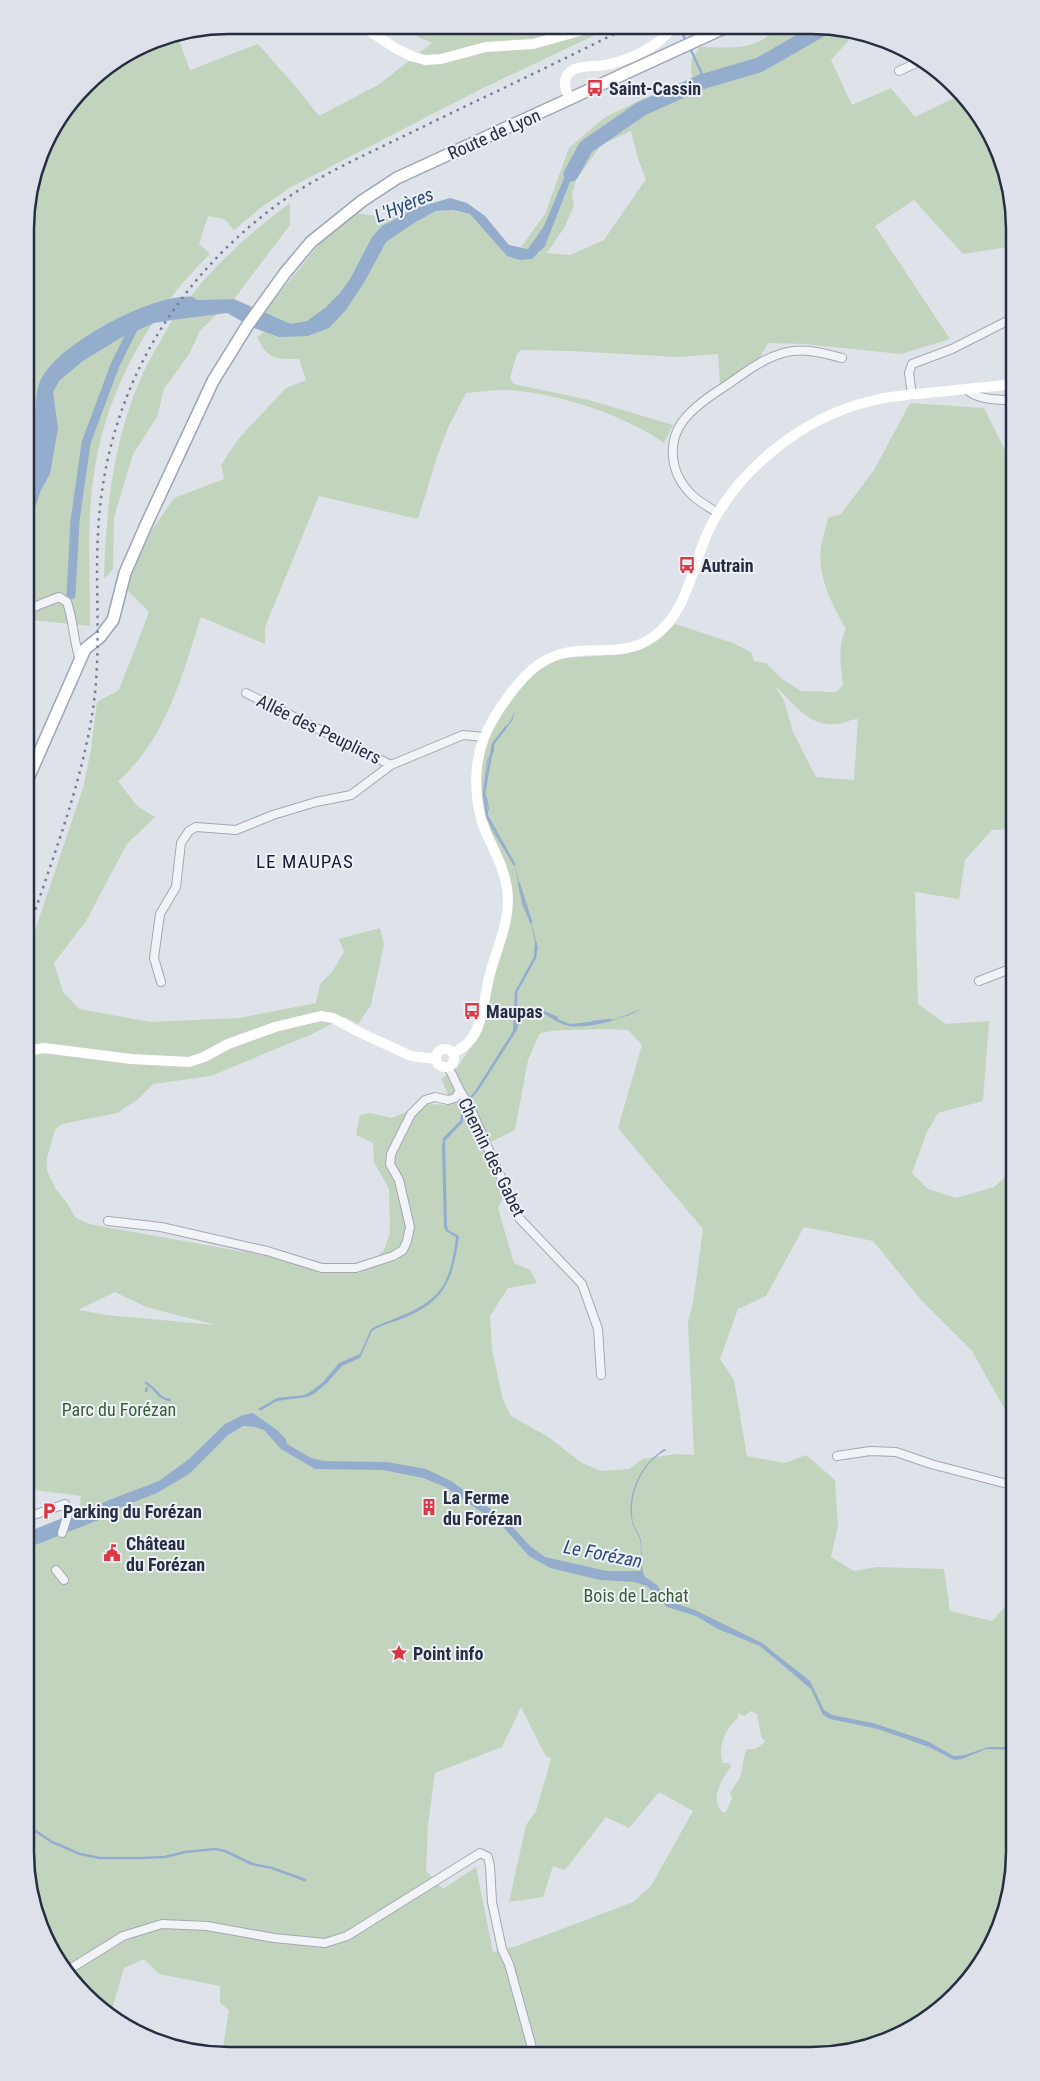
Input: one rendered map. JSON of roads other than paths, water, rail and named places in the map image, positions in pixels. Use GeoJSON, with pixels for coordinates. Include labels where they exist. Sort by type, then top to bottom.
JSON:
{"type":"FeatureCollection","features":[{"type":"Feature","properties":{"kind":"main road","name":"Route de Lyon"},"geometry":{"type":"LineString","coordinates":[[80,660],[85,649],[100,637],[114,620],[124,578],[212,381],[247,326],[285,273],[311,242],[379,189],[397,178],[711,34]]}},
{"type":"Feature","properties":{"kind":"main road"},"geometry":{"type":"LineString","coordinates":[[34,765],[80,660]]}},
{"type":"Feature","properties":{"kind":"street"},"geometry":{"type":"LineString","coordinates":[[374,34],[395,48],[425,60],[441,59],[486,47],[533,44],[569,34]]}},
{"type":"Feature","properties":{"kind":"street"},"geometry":{"type":"LineString","coordinates":[[570,99],[565,81],[568,74],[582,67],[607,64],[641,52],[661,40],[666,34]]}},
{"type":"Feature","properties":{"kind":"street"},"geometry":{"type":"LineString","coordinates":[[899,71],[915,64]]}},
{"type":"Feature","properties":{"kind":"street"},"geometry":{"type":"LineString","coordinates":[[912,395],[909,374],[912,364],[952,349],[1006,322]]}},
{"type":"Feature","properties":{"kind":"street"},"geometry":{"type":"LineString","coordinates":[[718,513],[691,495],[678,478],[673,458],[673,437],[687,416],[705,400],[760,362],[783,353],[808,350],[842,358]]}},
{"type":"Feature","properties":{"kind":"street"},"geometry":{"type":"LineString","coordinates":[[453,1053],[468,1044],[478,1027],[489,976],[506,920],[508,890],[482,822],[477,794],[478,761],[484,737],[500,710],[526,675],[538,665],[562,653],[624,650],[652,638],[666,626],[674,617],[681,603],[707,534],[718,513],[744,479],[764,458],[807,428],[853,406],[887,398],[1006,385]]}},
{"type":"Feature","properties":{"kind":"street"},"geometry":{"type":"LineString","coordinates":[[966,389],[979,397],[1006,400]]}},
{"type":"Feature","properties":{"kind":"street"},"geometry":{"type":"LineString","coordinates":[[34,607],[59,598],[67,602],[71,612],[74,644],[80,660]]}},
{"type":"Feature","properties":{"kind":"street","name":"Allée des Peupliers"},"geometry":{"type":"LineString","coordinates":[[246,694],[392,765]]}},
{"type":"Feature","properties":{"kind":"street"},"geometry":{"type":"LineString","coordinates":[[161,982],[154,958],[160,914],[176,887],[182,843],[189,830],[196,827],[236,830],[273,814],[351,795],[392,765],[463,735],[484,737]]}},
{"type":"Feature","properties":{"kind":"street"},"geometry":{"type":"LineString","coordinates":[[979,981],[1006,970]]}},
{"type":"Feature","properties":{"kind":"street"},"geometry":{"type":"LineString","coordinates":[[34,1050],[44,1048],[131,1059],[189,1062],[204,1057],[228,1044],[275,1027],[321,1016],[333,1018],[410,1056],[436,1059],[441,1066],[448,1066],[453,1060],[453,1053]]}},
{"type":"Feature","properties":{"kind":"street"},"geometry":{"type":"LineString","coordinates":[[436,1059],[438,1052],[442,1049],[447,1049],[453,1053]]}},
{"type":"Feature","properties":{"kind":"street","name":"Chemin des Gabet"},"geometry":{"type":"LineString","coordinates":[[448,1066],[465,1098],[519,1218],[582,1284],[598,1329],[600,1375]]}},
{"type":"Feature","properties":{"kind":"street"},"geometry":{"type":"LineString","coordinates":[[108,1221],[161,1227],[267,1251],[322,1268],[356,1268],[393,1256],[403,1250],[410,1227],[398,1180],[390,1164],[391,1154],[411,1114],[425,1100],[434,1097],[448,1100],[465,1098]]}},
{"type":"Feature","properties":{"kind":"street"},"geometry":{"type":"LineString","coordinates":[[837,1456],[870,1451],[896,1452],[931,1464],[1006,1484]]}},
{"type":"Feature","properties":{"kind":"street"},"geometry":{"type":"LineString","coordinates":[[34,1515],[65,1504],[68,1514],[62,1533]]}},
{"type":"Feature","properties":{"kind":"street"},"geometry":{"type":"LineString","coordinates":[[56,1570],[64,1580]]}},
{"type":"Feature","properties":{"kind":"street"},"geometry":{"type":"LineString","coordinates":[[72,1968],[122,1936],[162,1924],[207,1926],[274,1938],[325,1943],[347,1936],[480,1853],[488,1857],[492,1902],[499,1936],[502,1949],[509,1964],[532,2047]]}},
{"type":"Feature","properties":{"kind":"water"},"geometry":{"type":"Polygon","coordinates":[[[575,152],[585,159],[571,179],[545,246],[532,259],[519,260],[507,256],[470,214],[453,210],[436,211],[386,242],[365,281],[346,310],[329,328],[308,336],[279,337],[254,328],[227,313],[154,323],[122,337],[83,361],[59,381],[53,392],[58,428],[50,474],[41,490],[34,511],[34,463],[44,392],[47,383],[54,374],[85,347],[140,315],[196,300],[234,299],[291,324],[307,321],[325,308],[340,293],[350,279],[372,237],[382,226],[419,207],[450,198],[467,203],[485,216],[509,245],[528,249],[544,226],[575,152]]]}},
{"type":"Feature","properties":{"kind":"water"},"geometry":{"type":"Polygon","coordinates":[[[515,710],[512,721],[494,743],[494,752],[488,760],[484,792],[489,808],[487,815],[494,832],[515,865],[524,905],[532,925],[538,948],[535,957],[517,991],[516,1014],[542,1009],[552,1017],[570,1024],[616,1019],[644,1008],[628,1015],[608,1022],[587,1026],[562,1024],[542,1012],[520,1015],[517,1030],[478,1091],[466,1105],[463,1111],[463,1122],[445,1141],[447,1226],[448,1230],[459,1236],[454,1264],[445,1286],[438,1296],[418,1311],[372,1331],[360,1358],[342,1366],[314,1394],[307,1397],[277,1401],[260,1411],[258,1409],[277,1398],[304,1395],[310,1392],[323,1382],[339,1363],[360,1354],[371,1329],[424,1304],[434,1297],[447,1279],[456,1237],[446,1231],[444,1227],[443,1138],[460,1121],[462,1107],[475,1091],[513,1031],[515,992],[534,957],[536,947],[532,927],[522,904],[515,866],[493,832],[486,816],[488,808],[483,792],[487,760],[493,751],[493,743],[511,720],[515,710]]]}},
{"type":"Feature","properties":{"kind":"water"},"geometry":{"type":"Polygon","coordinates":[[[253,1413],[277,1430],[286,1439],[287,1444],[311,1458],[324,1461],[387,1462],[426,1469],[451,1481],[506,1520],[530,1546],[545,1557],[607,1571],[641,1571],[640,1540],[632,1523],[631,1501],[633,1491],[637,1481],[642,1472],[648,1463],[664,1449],[667,1450],[658,1455],[643,1471],[635,1491],[632,1513],[633,1523],[640,1536],[641,1541],[644,1576],[657,1585],[665,1597],[671,1602],[695,1610],[762,1643],[810,1681],[824,1710],[832,1715],[873,1723],[927,1741],[954,1756],[965,1755],[988,1747],[1006,1747],[1006,1750],[986,1749],[962,1759],[954,1760],[929,1747],[878,1729],[830,1719],[823,1715],[811,1689],[760,1646],[718,1629],[696,1616],[667,1607],[647,1586],[634,1582],[600,1580],[550,1568],[529,1556],[503,1527],[445,1487],[423,1478],[383,1470],[315,1469],[281,1449],[264,1430],[255,1427],[243,1426],[228,1435],[189,1474],[157,1493],[114,1510],[100,1513],[79,1523],[77,1517],[104,1502],[159,1481],[189,1459],[225,1424],[243,1415],[253,1413]]]}},
{"type":"Feature","properties":{"kind":"waterway"},"geometry":{"type":"LineString","coordinates":[[683,34],[686,41]]}},
{"type":"Feature","properties":{"kind":"waterway","name":"L'Hyères"},"geometry":{"type":"LineString","coordinates":[[571,174],[586,147],[641,109],[701,82],[759,65],[813,34]]}},
{"type":"Feature","properties":{"kind":"waterway"},"geometry":{"type":"LineString","coordinates":[[690,48],[702,74],[701,82]]}},
{"type":"Feature","properties":{"kind":"waterway","name":"L'Hyères"},"geometry":{"type":"LineString","coordinates":[[34,462],[43,417],[45,389],[56,371],[89,343],[111,330],[155,311],[174,305],[190,304]]}},
{"type":"Feature","properties":{"kind":"waterway"},"geometry":{"type":"LineString","coordinates":[[71,595],[75,521],[86,443],[115,365],[140,315]]}},
{"type":"Feature","properties":{"kind":"waterway"},"geometry":{"type":"LineString","coordinates":[[506,727],[493,744],[484,793],[487,816],[514,864]]}},
{"type":"Feature","properties":{"kind":"waterway"},"geometry":{"type":"LineString","coordinates":[[519,884],[531,922]]}},
{"type":"Feature","properties":{"kind":"waterway"},"geometry":{"type":"LineString","coordinates":[[516,1011],[516,992],[535,958],[536,944]]}},
{"type":"Feature","properties":{"kind":"waterway"},"geometry":{"type":"LineString","coordinates":[[546,1013],[557,1018]]}},
{"type":"Feature","properties":{"kind":"waterway"},"geometry":{"type":"LineString","coordinates":[[593,1022],[610,1020]]}},
{"type":"Feature","properties":{"kind":"waterway"},"geometry":{"type":"LineString","coordinates":[[146,1383],[160,1396],[170,1400]]}},
{"type":"Feature","properties":{"kind":"waterway","name":"Le Forézan"},"geometry":{"type":"LineString","coordinates":[[34,1537],[96,1513]]}},
{"type":"Feature","properties":{"kind":"waterway"},"geometry":{"type":"LineString","coordinates":[[34,1830],[52,1842],[80,1854],[100,1858],[165,1857],[185,1852],[215,1849],[225,1851],[252,1864],[272,1868],[305,1880]]}},
{"type":"Feature","properties":{"kind":"railway"},"geometry":{"type":"LineString","coordinates":[[34,914],[74,792],[89,732],[94,702],[98,639],[98,534],[103,485],[113,438],[128,393],[148,350],[173,310],[203,273],[236,239],[289,196],[356,159],[614,34]]}},
{"type":"Feature","properties":{"kind":"place","name":"Saint-Cassin"},"geometry":{"type":"Point","coordinates":[595,88]}},
{"type":"Feature","properties":{"kind":"place","name":"Autrain"},"geometry":{"type":"Point","coordinates":[687,565]}},
{"type":"Feature","properties":{"kind":"place","name":"Maupas"},"geometry":{"type":"Point","coordinates":[472,1011]}},
{"type":"Feature","properties":{"kind":"place","name":"La Ferme du Forézan"},"geometry":{"type":"Point","coordinates":[429,1507]}},
{"type":"Feature","properties":{"kind":"place","name":"Parking du Forézan"},"geometry":{"type":"Point","coordinates":[49,1511]}},
{"type":"Feature","properties":{"kind":"place","name":"Château du Forézan"},"geometry":{"type":"Point","coordinates":[112,1553]}},
{"type":"Feature","properties":{"kind":"place","name":"Point info"},"geometry":{"type":"Point","coordinates":[399,1653]}},
{"type":"Feature","properties":{"kind":"district","name":"LE MAUPAS"},"geometry":{"type":"Point","coordinates":[305,861]}},
{"type":"Feature","properties":{"kind":"park label","name":"Parc du Forézan"},"geometry":{"type":"Point","coordinates":[119,1409]}},
{"type":"Feature","properties":{"kind":"park label","name":"Bois de Lachat"},"geometry":{"type":"Point","coordinates":[636,1595]}}]}
